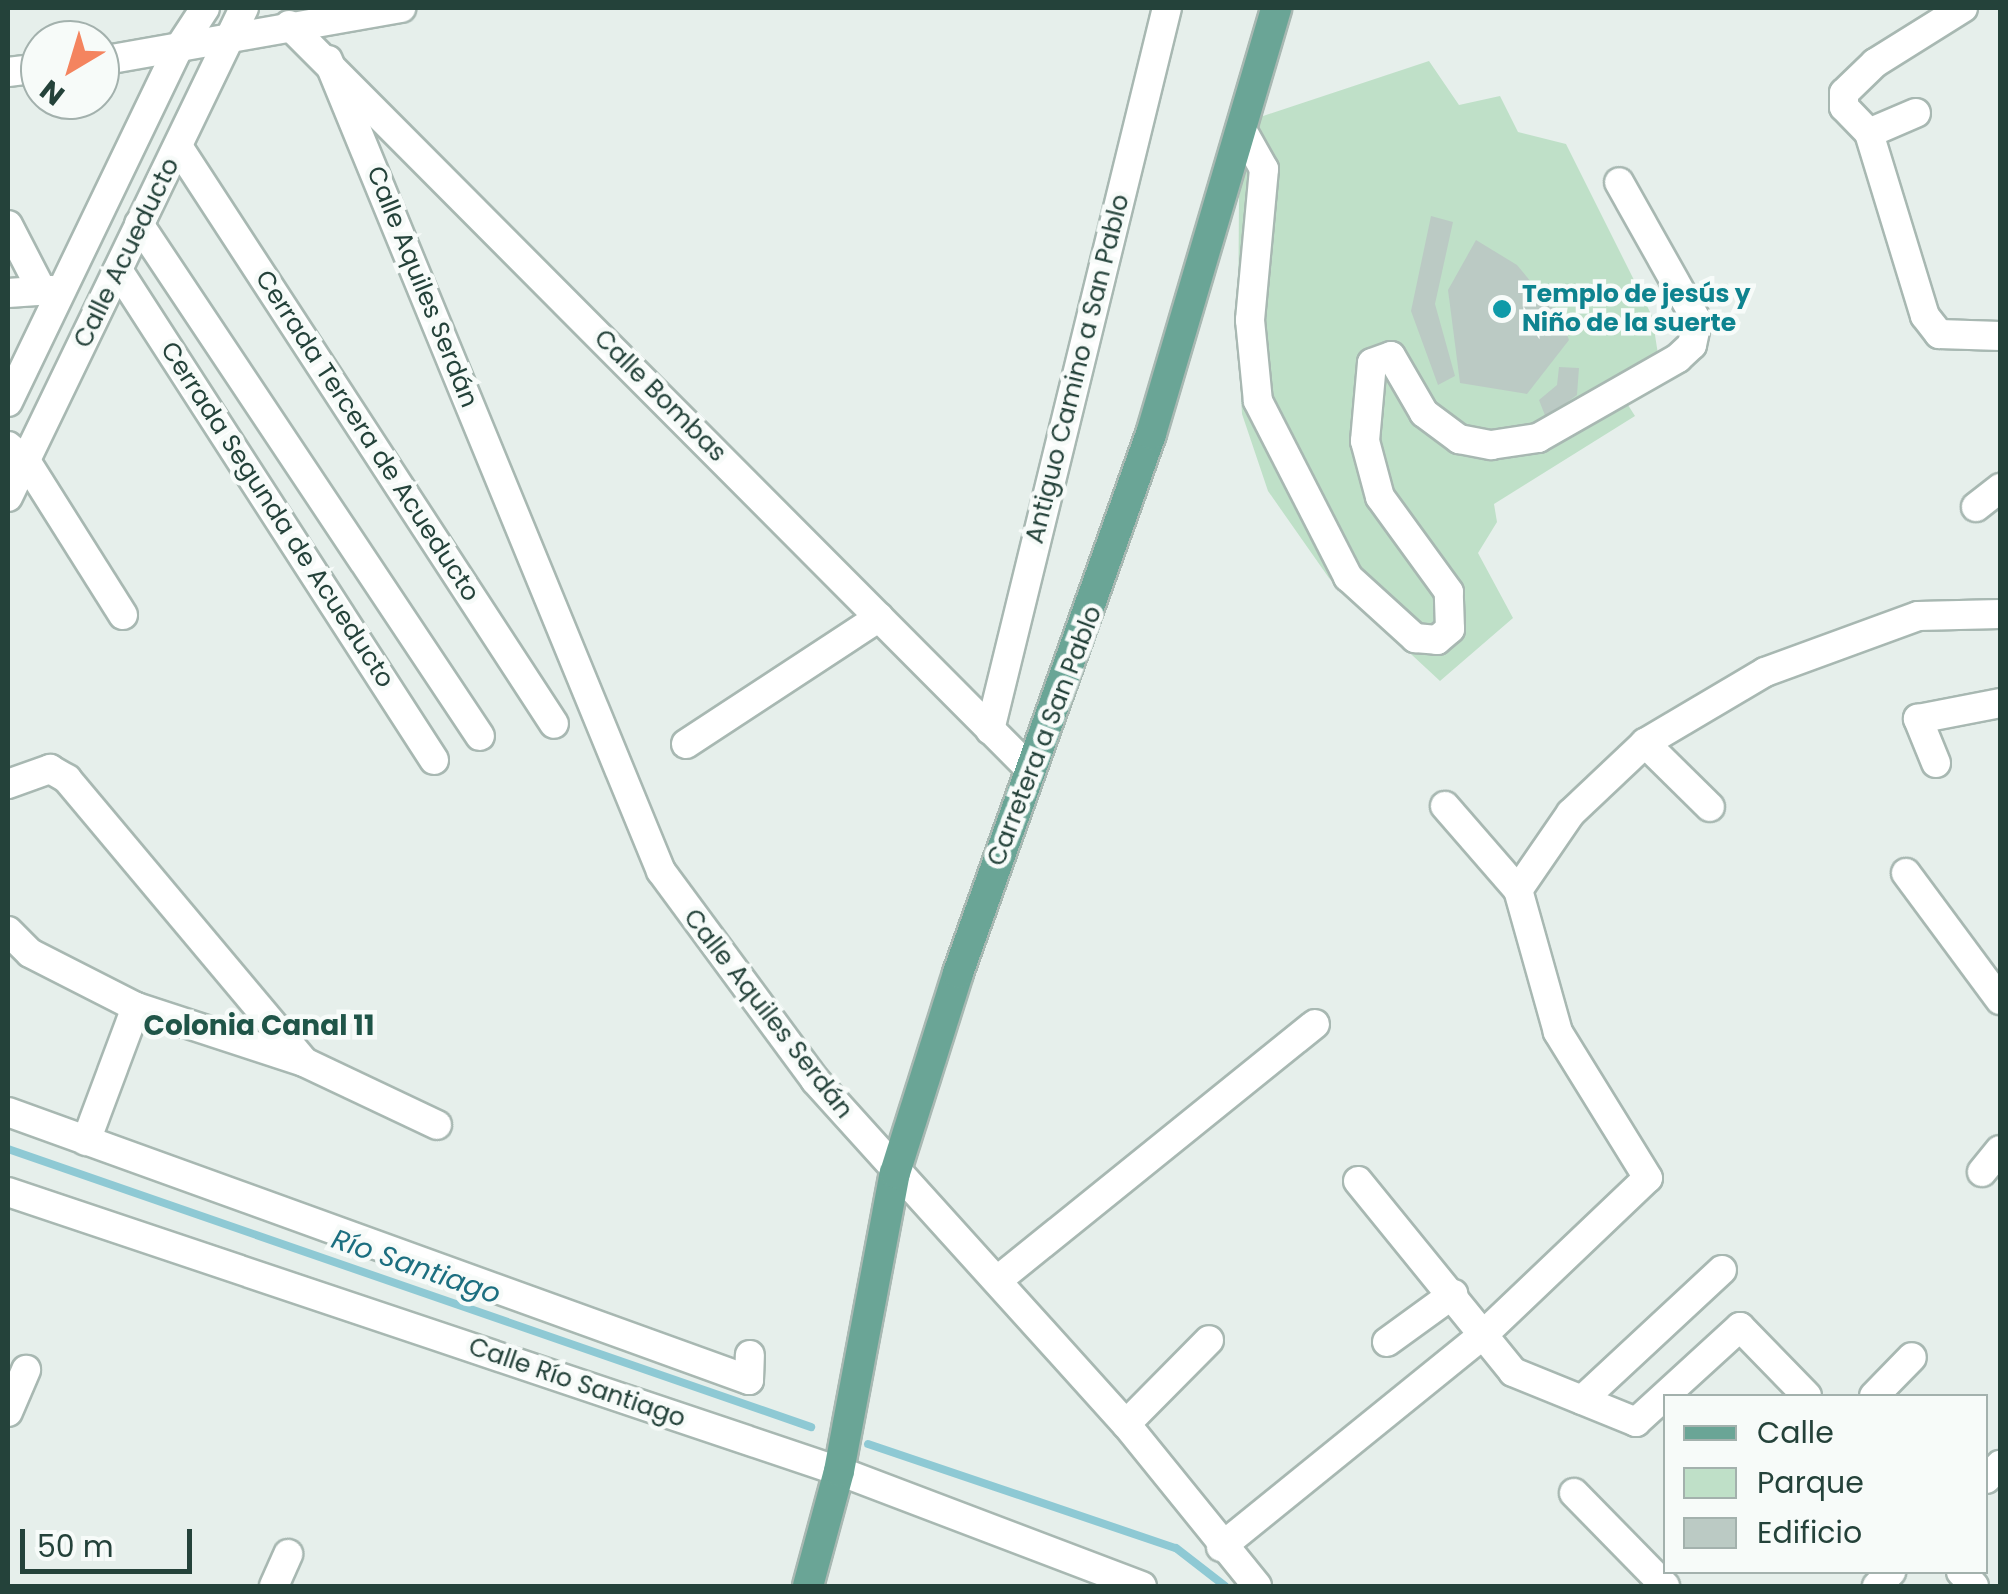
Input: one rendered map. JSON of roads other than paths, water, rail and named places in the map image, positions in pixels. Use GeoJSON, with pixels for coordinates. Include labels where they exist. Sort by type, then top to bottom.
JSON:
{"type":"FeatureCollection","features":[{"type":"Feature","properties":{"kind":"main road","name":"Carretera a San Pablo"},"geometry":{"type":"LineString","coordinates":[[840,1471],[896,1173],[1030,769],[1152,434],[1276,8]]}},
{"type":"Feature","properties":{"kind":"main road"},"geometry":{"type":"LineString","coordinates":[[808,1586],[840,1471]]}},
{"type":"Feature","properties":{"kind":"street","name":"Calle Acueducto"},"geometry":{"type":"LineString","coordinates":[[8,402],[50,290],[177,51],[205,8]]}},
{"type":"Feature","properties":{"kind":"street","name":"Calle Acueducto"},"geometry":{"type":"LineString","coordinates":[[8,497],[17,453],[118,270],[138,224],[234,42],[244,8]]}},
{"type":"Feature","properties":{"kind":"street"},"geometry":{"type":"LineString","coordinates":[[120,58],[234,42],[289,25],[401,8]]}},
{"type":"Feature","properties":{"kind":"street","name":"Antiguo Camino a San Pablo"},"geometry":{"type":"LineString","coordinates":[[990,730],[1167,8]]}},
{"type":"Feature","properties":{"kind":"street"},"geometry":{"type":"LineString","coordinates":[[1963,8],[1875,63],[1844,94],[1852,119],[1869,134],[1925,316],[1939,334],[2000,336]]}},
{"type":"Feature","properties":{"kind":"street","name":"Calle Bombas"},"geometry":{"type":"LineString","coordinates":[[289,25],[1030,769]]}},
{"type":"Feature","properties":{"kind":"street","name":"Calle Aquiles Serdán"},"geometry":{"type":"LineString","coordinates":[[328,60],[661,871],[725,966],[896,1173],[920,1189],[1126,1424],[1221,1548],[1257,1586]]}},
{"type":"Feature","properties":{"kind":"street"},"geometry":{"type":"LineString","coordinates":[[1869,134],[1916,113]]}},
{"type":"Feature","properties":{"kind":"street"},"geometry":{"type":"LineString","coordinates":[[1241,128],[1264,169],[1250,320],[1258,401],[1348,577],[1416,638],[1436,640],[1450,630],[1449,592],[1380,496],[1365,441],[1372,363],[1391,356],[1424,412],[1459,439],[1491,445],[1538,438],[1678,358],[1692,345],[1697,322],[1619,182]]}},
{"type":"Feature","properties":{"kind":"street","name":"Cerrada Tercera de Acueducto"},"geometry":{"type":"LineString","coordinates":[[179,148],[554,724]]}},
{"type":"Feature","properties":{"kind":"street"},"geometry":{"type":"LineString","coordinates":[[138,224],[480,736]]}},
{"type":"Feature","properties":{"kind":"street"},"geometry":{"type":"LineString","coordinates":[[8,225],[50,290],[8,294]]}},
{"type":"Feature","properties":{"kind":"street","name":"Cerrada Segunda de Acueducto"},"geometry":{"type":"LineString","coordinates":[[118,270],[434,760]]}},
{"type":"Feature","properties":{"kind":"street"},"geometry":{"type":"LineString","coordinates":[[17,453],[123,615]]}},
{"type":"Feature","properties":{"kind":"street"},"geometry":{"type":"LineString","coordinates":[[1976,506],[2000,488]]}},
{"type":"Feature","properties":{"kind":"street"},"geometry":{"type":"LineString","coordinates":[[1518,890],[1571,813],[1646,743],[1765,672],[1864,630],[1918,616],[2000,614]]}},
{"type":"Feature","properties":{"kind":"street"},"geometry":{"type":"LineString","coordinates":[[686,744],[879,618]]}},
{"type":"Feature","properties":{"kind":"street"},"geometry":{"type":"LineString","coordinates":[[1936,762],[1918,719],[2000,703]]}},
{"type":"Feature","properties":{"kind":"street"},"geometry":{"type":"LineString","coordinates":[[1646,743],[1710,807]]}},
{"type":"Feature","properties":{"kind":"street"},"geometry":{"type":"LineString","coordinates":[[8,784],[50,769],[68,779],[304,1062]]}},
{"type":"Feature","properties":{"kind":"street"},"geometry":{"type":"LineString","coordinates":[[1221,1548],[1484,1334],[1648,1178],[1558,1032],[1518,890],[1445,806]]}},
{"type":"Feature","properties":{"kind":"street"},"geometry":{"type":"LineString","coordinates":[[1906,873],[2000,1000]]}},
{"type":"Feature","properties":{"kind":"street"},"geometry":{"type":"LineString","coordinates":[[8,931],[30,953],[136,1006],[304,1062],[437,1126]]}},
{"type":"Feature","properties":{"kind":"street"},"geometry":{"type":"LineString","coordinates":[[86,1141],[136,1006]]}},
{"type":"Feature","properties":{"kind":"street"},"geometry":{"type":"LineString","coordinates":[[999,1279],[1315,1024]]}},
{"type":"Feature","properties":{"kind":"street"},"geometry":{"type":"LineString","coordinates":[[8,1112],[748,1380],[750,1355]]}},
{"type":"Feature","properties":{"kind":"street"},"geometry":{"type":"LineString","coordinates":[[1982,1172],[2000,1150]]}},
{"type":"Feature","properties":{"kind":"street"},"geometry":{"type":"LineString","coordinates":[[1358,1181],[1514,1372],[1636,1422],[1663,1397]]}},
{"type":"Feature","properties":{"kind":"street","name":"Calle Río Santiago"},"geometry":{"type":"LineString","coordinates":[[8,1192],[840,1471],[1142,1586]]}},
{"type":"Feature","properties":{"kind":"street"},"geometry":{"type":"LineString","coordinates":[[1582,1400],[1722,1270]]}},
{"type":"Feature","properties":{"kind":"street"},"geometry":{"type":"LineString","coordinates":[[1387,1342],[1453,1294]]}},
{"type":"Feature","properties":{"kind":"street"},"geometry":{"type":"LineString","coordinates":[[1667,1394],[1740,1327],[1805,1394]]}},
{"type":"Feature","properties":{"kind":"street"},"geometry":{"type":"LineString","coordinates":[[1126,1424],[1208,1340]]}},
{"type":"Feature","properties":{"kind":"street"},"geometry":{"type":"LineString","coordinates":[[1876,1394],[1912,1357]]}},
{"type":"Feature","properties":{"kind":"street"},"geometry":{"type":"LineString","coordinates":[[8,1412],[26,1370]]}},
{"type":"Feature","properties":{"kind":"street"},"geometry":{"type":"LineString","coordinates":[[1574,1493],[1665,1586]]}},
{"type":"Feature","properties":{"kind":"street"},"geometry":{"type":"LineString","coordinates":[[274,1586],[288,1554]]}},
{"type":"Feature","properties":{"kind":"waterway","name":"Río Santiago"},"geometry":{"type":"LineString","coordinates":[[8,1149],[811,1427]]}},
{"type":"Feature","properties":{"kind":"waterway","name":"Río Santiago"},"geometry":{"type":"LineString","coordinates":[[868,1444],[1176,1548],[1225,1586]]}},
{"type":"Feature","properties":{"kind":"place","name":"Templo de jesús y Niño de la suerte"},"geometry":{"type":"Point","coordinates":[1502,309]}},
{"type":"Feature","properties":{"kind":"district","name":"Colonia Canal 11"},"geometry":{"type":"Point","coordinates":[259,1026]}}]}
